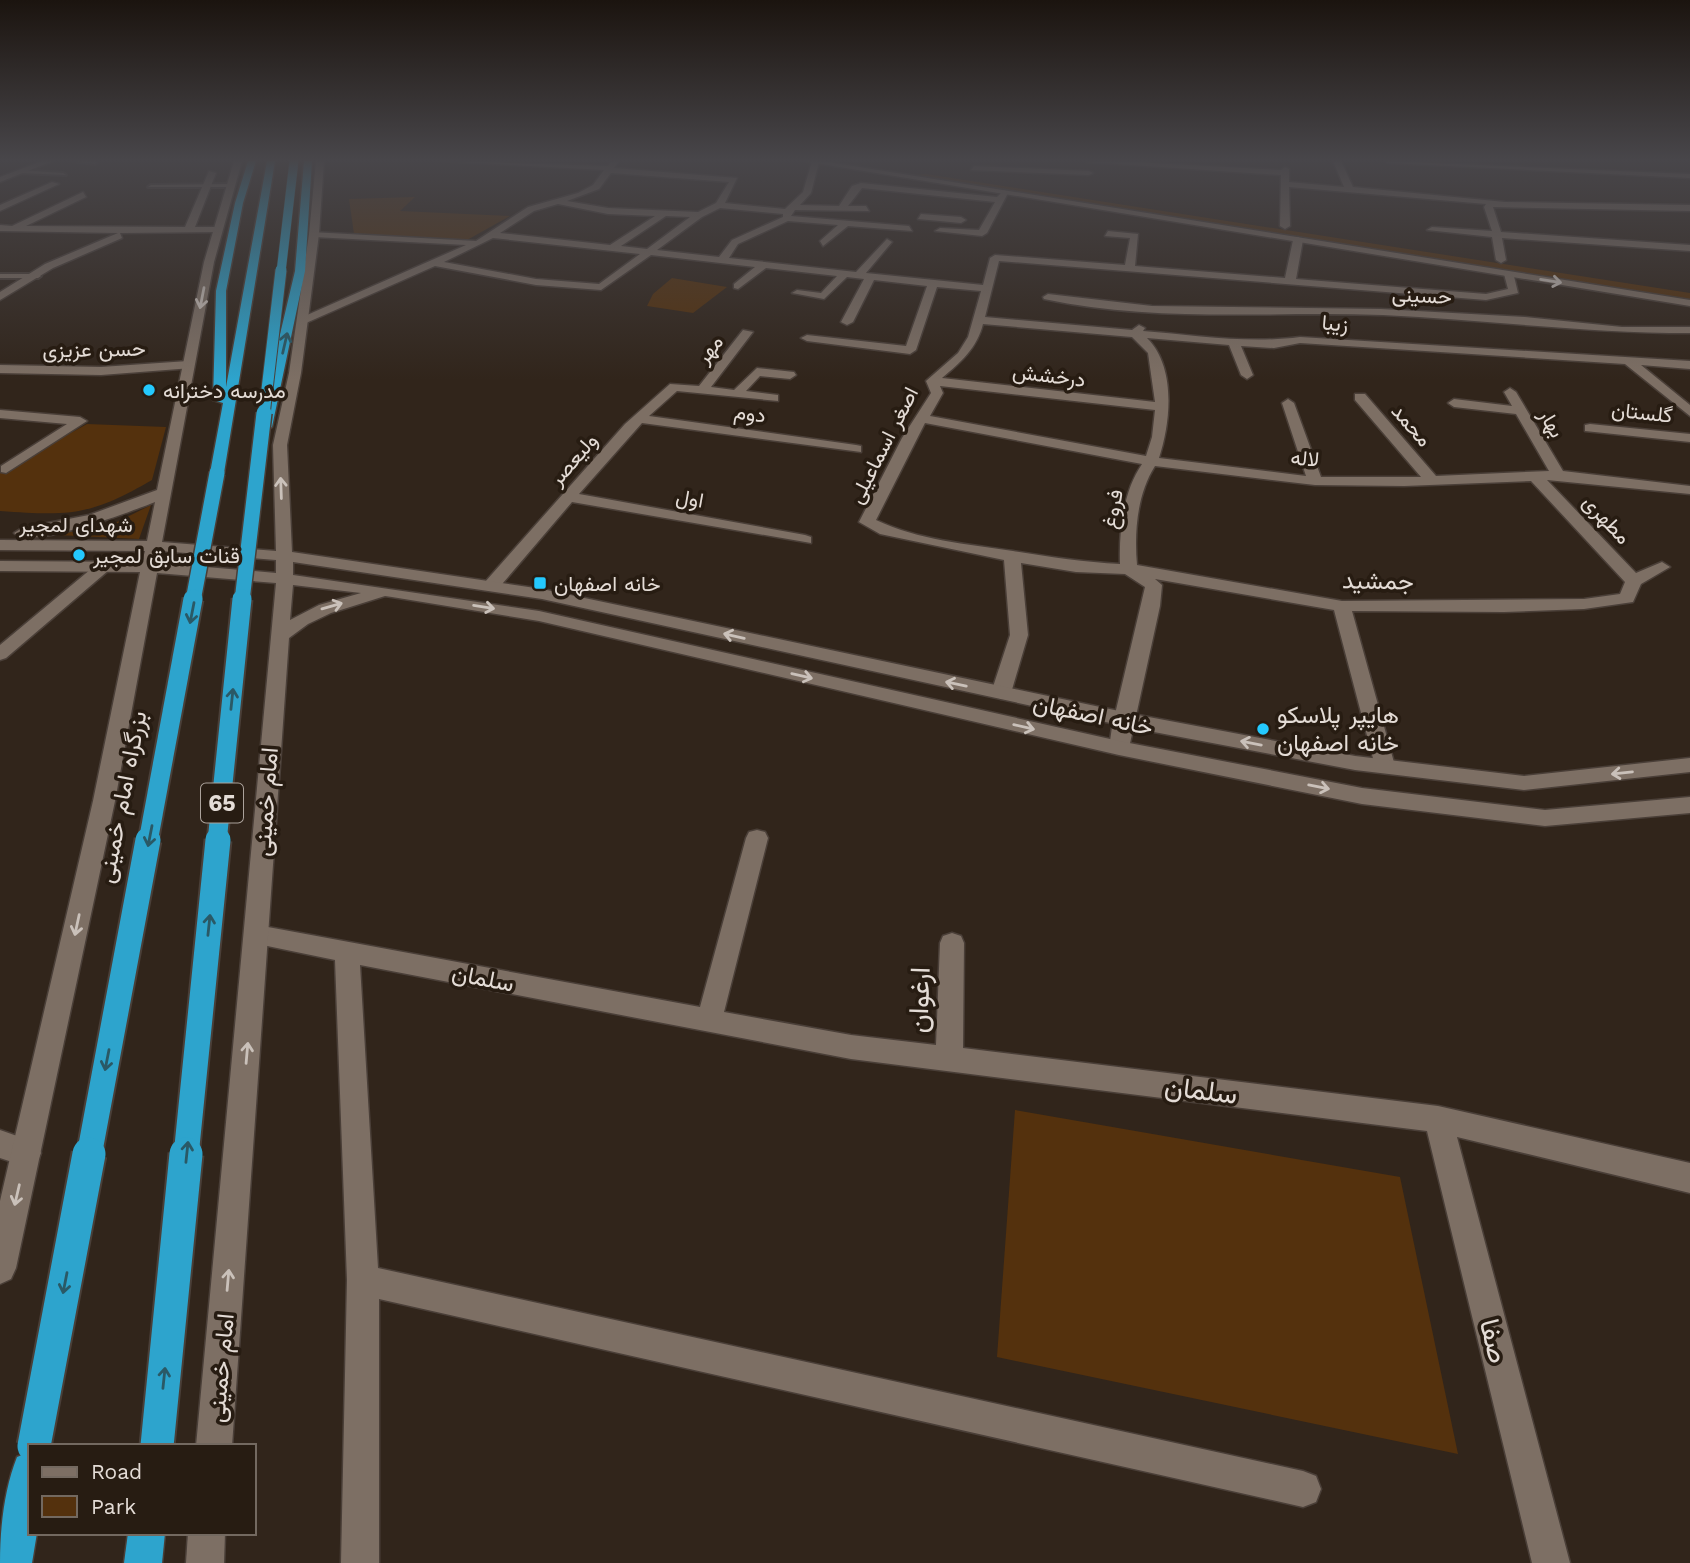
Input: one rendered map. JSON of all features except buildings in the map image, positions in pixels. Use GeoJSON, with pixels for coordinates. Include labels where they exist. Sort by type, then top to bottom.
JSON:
{"type":"FeatureCollection","features":[{"type":"Feature","properties":{"kind":"highway"},"geometry":{"type":"LineString","coordinates":[[217,473],[221,291],[233,234]]}},
{"type":"Feature","properties":{"kind":"highway","name":"بزرگراه امام خمینی"},"geometry":{"type":"LineString","coordinates":[[34,1444],[217,473],[258,234]]}},
{"type":"Feature","properties":{"kind":"highway","name":"65"},"geometry":{"type":"LineString","coordinates":[[157,1444],[259,457],[285,234]]}},
{"type":"Feature","properties":{"kind":"highway"},"geometry":{"type":"LineString","coordinates":[[259,457],[300,271],[303,234]]}},
{"type":"Feature","properties":{"kind":"highway"},"geometry":{"type":"LineString","coordinates":[[13,1563],[28,1481]]}},
{"type":"Feature","properties":{"kind":"highway"},"geometry":{"type":"LineString","coordinates":[[144,1563],[147,1535]]}},
{"type":"Feature","properties":{"kind":"street"},"geometry":{"type":"LineString","coordinates":[[1,296],[38,276],[49,266],[123,234]]}},
{"type":"Feature","properties":{"kind":"street"},"geometry":{"type":"LineString","coordinates":[[0,1268],[13,1148],[104,801],[188,365],[209,262],[218,234]]}},
{"type":"Feature","properties":{"kind":"street"},"geometry":{"type":"LineString","coordinates":[[314,234],[479,243]]}},
{"type":"Feature","properties":{"kind":"street","name":"امام خمینی"},"geometry":{"type":"LineString","coordinates":[[214,1444],[285,579],[280,445],[314,234]]}},
{"type":"Feature","properties":{"kind":"street"},"geometry":{"type":"LineString","coordinates":[[612,248],[633,234]]}},
{"type":"Feature","properties":{"kind":"street"},"geometry":{"type":"LineString","coordinates":[[434,263],[536,282],[601,287],[673,234]]}},
{"type":"Feature","properties":{"kind":"street"},"geometry":{"type":"LineString","coordinates":[[722,260],[735,242],[749,234]]}},
{"type":"Feature","properties":{"kind":"street"},"geometry":{"type":"LineString","coordinates":[[823,243],[833,234]]}},
{"type":"Feature","properties":{"kind":"street"},"geometry":{"type":"LineString","coordinates":[[1108,234],[1135,236],[1130,268]]}},
{"type":"Feature","properties":{"kind":"street"},"geometry":{"type":"LineString","coordinates":[[1256,234],[1690,303]]}},
{"type":"Feature","properties":{"kind":"street"},"geometry":{"type":"LineString","coordinates":[[1333,234],[1339,235]]}},
{"type":"Feature","properties":{"kind":"street"},"geometry":{"type":"LineString","coordinates":[[1501,260],[1497,234],[1690,248]]}},
{"type":"Feature","properties":{"kind":"street"},"geometry":{"type":"LineString","coordinates":[[302,321],[492,235],[987,289]]}},
{"type":"Feature","properties":{"kind":"street"},"geometry":{"type":"LineString","coordinates":[[1287,282],[1291,278],[1298,240]]}},
{"type":"Feature","properties":{"kind":"street"},"geometry":{"type":"LineString","coordinates":[[847,322],[864,276],[887,242]]}},
{"type":"Feature","properties":{"kind":"street","name":"اصغر اسماعیلی"},"geometry":{"type":"LineString","coordinates":[[1129,569],[1076,567],[943,545],[886,531],[867,522],[937,393],[932,381],[962,355],[974,337],[995,258],[1486,297],[1514,291],[1508,274]]}},
{"type":"Feature","properties":{"kind":"street"},"geometry":{"type":"LineString","coordinates":[[1487,258],[1512,262]]}},
{"type":"Feature","properties":{"kind":"street"},"geometry":{"type":"LineString","coordinates":[[738,286],[763,265]]}},
{"type":"Feature","properties":{"kind":"street"},"geometry":{"type":"LineString","coordinates":[[797,293],[824,296],[844,274]]}},
{"type":"Feature","properties":{"kind":"street"},"geometry":{"type":"LineString","coordinates":[[807,338],[910,350],[933,284]]}},
{"type":"Feature","properties":{"kind":"street","name":"حسینی"},"geometry":{"type":"LineString","coordinates":[[1048,297],[1152,309],[1381,312],[1525,320],[1622,330],[1690,330]]}},
{"type":"Feature","properties":{"kind":"street"},"geometry":{"type":"LineString","coordinates":[[1135,332],[1152,309]]}},
{"type":"Feature","properties":{"kind":"street","name":"زیبا"},"geometry":{"type":"LineString","coordinates":[[977,320],[1234,342],[1274,344],[1300,340],[1690,365]]}},
{"type":"Feature","properties":{"kind":"street","name":"مهر"},"geometry":{"type":"LineString","coordinates":[[702,390],[747,332]]}},
{"type":"Feature","properties":{"kind":"street","name":"فروغ"},"geometry":{"type":"LineString","coordinates":[[1129,569],[1127,538],[1136,492],[1159,437],[1162,407],[1154,352],[1135,332]]}},
{"type":"Feature","properties":{"kind":"street"},"geometry":{"type":"LineString","coordinates":[[1234,342],[1247,375]]}},
{"type":"Feature","properties":{"kind":"street"},"geometry":{"type":"LineString","coordinates":[[1629,362],[1690,412]]}},
{"type":"Feature","properties":{"kind":"street","name":"حسن عزیزی"},"geometry":{"type":"LineString","coordinates":[[0,369],[101,371],[188,365]]}},
{"type":"Feature","properties":{"kind":"street"},"geometry":{"type":"LineString","coordinates":[[737,394],[757,372],[790,375]]}},
{"type":"Feature","properties":{"kind":"street","name":"درخشش"},"geometry":{"type":"LineString","coordinates":[[932,381],[1162,407]]}},
{"type":"Feature","properties":{"kind":"street","name":"ولیعصر"},"geometry":{"type":"LineString","coordinates":[[491,586],[639,419],[674,387],[774,398]]}},
{"type":"Feature","properties":{"kind":"street","name":"بهار"},"geometry":{"type":"LineString","coordinates":[[1510,392],[1558,475]]}},
{"type":"Feature","properties":{"kind":"street","name":"محمد"},"geometry":{"type":"LineString","coordinates":[[1360,397],[1432,481]]}},
{"type":"Feature","properties":{"kind":"street"},"geometry":{"type":"LineString","coordinates":[[1288,403],[1315,481]]}},
{"type":"Feature","properties":{"kind":"street"},"geometry":{"type":"LineString","coordinates":[[1454,403],[1521,411]]}},
{"type":"Feature","properties":{"kind":"street"},"geometry":{"type":"LineString","coordinates":[[0,414],[80,421],[6,469]]}},
{"type":"Feature","properties":{"kind":"street","name":"لاله"},"geometry":{"type":"LineString","coordinates":[[922,418],[1151,461],[1315,481],[1432,481],[1558,475],[1690,490]]}},
{"type":"Feature","properties":{"kind":"street","name":"دوم"},"geometry":{"type":"LineString","coordinates":[[639,419],[856,449]]}},
{"type":"Feature","properties":{"kind":"street","name":"گلستان"},"geometry":{"type":"LineString","coordinates":[[1590,428],[1690,439]]}},
{"type":"Feature","properties":{"kind":"street","name":"مطهری"},"geometry":{"type":"LineString","coordinates":[[1535,476],[1631,589]]}},
{"type":"Feature","properties":{"kind":"street"},"geometry":{"type":"LineString","coordinates":[[0,535],[63,529],[104,518],[163,492]]}},
{"type":"Feature","properties":{"kind":"street","name":"اول"},"geometry":{"type":"LineString","coordinates":[[568,498],[805,540]]}},
{"type":"Feature","properties":{"kind":"street"},"geometry":{"type":"LineString","coordinates":[[283,529],[305,552],[330,563]]}},
{"type":"Feature","properties":{"kind":"street","name":"شهدای لمجیر"},"geometry":{"type":"LineString","coordinates":[[0,545],[150,556]]}},
{"type":"Feature","properties":{"kind":"street","name":"شهدای لمجیر"},"geometry":{"type":"LineString","coordinates":[[0,566],[103,567],[150,556]]}},
{"type":"Feature","properties":{"kind":"street","name":"خانه اصفهان"},"geometry":{"type":"LineString","coordinates":[[150,556],[284,556],[542,594],[1122,719],[1385,766],[1524,783],[1690,765]]}},
{"type":"Feature","properties":{"kind":"street","name":"خانه اصفهان"},"geometry":{"type":"LineString","coordinates":[[150,556],[285,579],[392,592],[539,616],[1119,748],[1362,796],[1545,818],[1690,805]]}},
{"type":"Feature","properties":{"kind":"street"},"geometry":{"type":"LineString","coordinates":[[1001,694],[1019,635],[1012,556]]}},
{"type":"Feature","properties":{"kind":"street"},"geometry":{"type":"LineString","coordinates":[[0,654],[103,567]]}},
{"type":"Feature","properties":{"kind":"street"},"geometry":{"type":"LineString","coordinates":[[1631,589],[1662,567]]}},
{"type":"Feature","properties":{"kind":"street"},"geometry":{"type":"LineString","coordinates":[[1119,748],[1122,719],[1152,605],[1154,585],[1129,569]]}},
{"type":"Feature","properties":{"kind":"street","name":"جمشید"},"geometry":{"type":"LineString","coordinates":[[1129,569],[1342,606],[1557,605],[1631,589]]}},
{"type":"Feature","properties":{"kind":"street"},"geometry":{"type":"LineString","coordinates":[[435,599],[452,580]]}},
{"type":"Feature","properties":{"kind":"street"},"geometry":{"type":"LineString","coordinates":[[280,637],[295,621],[317,610],[392,592]]}},
{"type":"Feature","properties":{"kind":"street"},"geometry":{"type":"LineString","coordinates":[[1342,606],[1385,766]]}},
{"type":"Feature","properties":{"kind":"street"},"geometry":{"type":"LineString","coordinates":[[709,1020],[757,838]]}},
{"type":"Feature","properties":{"kind":"street","name":"سلمان"},"geometry":{"type":"LineString","coordinates":[[257,935],[851,1047],[1437,1119],[1690,1178]]}},
{"type":"Feature","properties":{"kind":"street","name":"ارغوان"},"geometry":{"type":"LineString","coordinates":[[949,1059],[953,943]]}},
{"type":"Feature","properties":{"kind":"street"},"geometry":{"type":"LineString","coordinates":[[347,953],[363,1280],[360,1563]]}},
{"type":"Feature","properties":{"kind":"street","name":"صفا"},"geometry":{"type":"LineString","coordinates":[[1437,1119],[1551,1563]]}},
{"type":"Feature","properties":{"kind":"street"},"geometry":{"type":"LineString","coordinates":[[363,1280],[1303,1489]]}},
{"type":"Feature","properties":{"kind":"street"},"geometry":{"type":"LineString","coordinates":[[205,1563],[207,1535]]}},
{"type":"Feature","properties":{"kind":"lane"},"geometry":{"type":"LineString","coordinates":[[0,275],[38,276]]}},
{"type":"Feature","properties":{"kind":"green space"},"geometry":{"type":"Polygon","coordinates":[[[354,234],[478,234],[467,240],[354,234]]]}},
{"type":"Feature","properties":{"kind":"green space"},"geometry":{"type":"Polygon","coordinates":[[[1276,234],[1311,234],[1690,293],[1690,301],[1276,234]]]}},
{"type":"Feature","properties":{"kind":"green space"},"geometry":{"type":"Polygon","coordinates":[[[672,278],[727,287],[693,313],[647,306],[653,294],[672,278]]]}},
{"type":"Feature","properties":{"kind":"green space"},"geometry":{"type":"Polygon","coordinates":[[[87,424],[166,427],[152,480],[112,501],[79,511],[0,511],[0,472],[87,424]]]}},
{"type":"Feature","properties":{"kind":"green space"},"geometry":{"type":"Polygon","coordinates":[[[151,505],[139,539],[57,535],[117,522],[151,505]]]}},
{"type":"Feature","properties":{"kind":"green space"},"geometry":{"type":"Polygon","coordinates":[[[1015,1110],[1400,1177],[1458,1454],[997,1357],[1015,1110]]]}},
{"type":"Feature","properties":{"kind":"place","name":"مدرسه دخترانه"},"geometry":{"type":"Point","coordinates":[149,390]}},
{"type":"Feature","properties":{"kind":"place","name":"قنات سابق لمجیر"},"geometry":{"type":"Point","coordinates":[79,555]}},
{"type":"Feature","properties":{"kind":"place","name":"خانه اصفهان"},"geometry":{"type":"Point","coordinates":[540,583]}},
{"type":"Feature","properties":{"kind":"place","name":"هایپر پلاسکو خانه اصفهان"},"geometry":{"type":"Point","coordinates":[1263,729]}}]}
